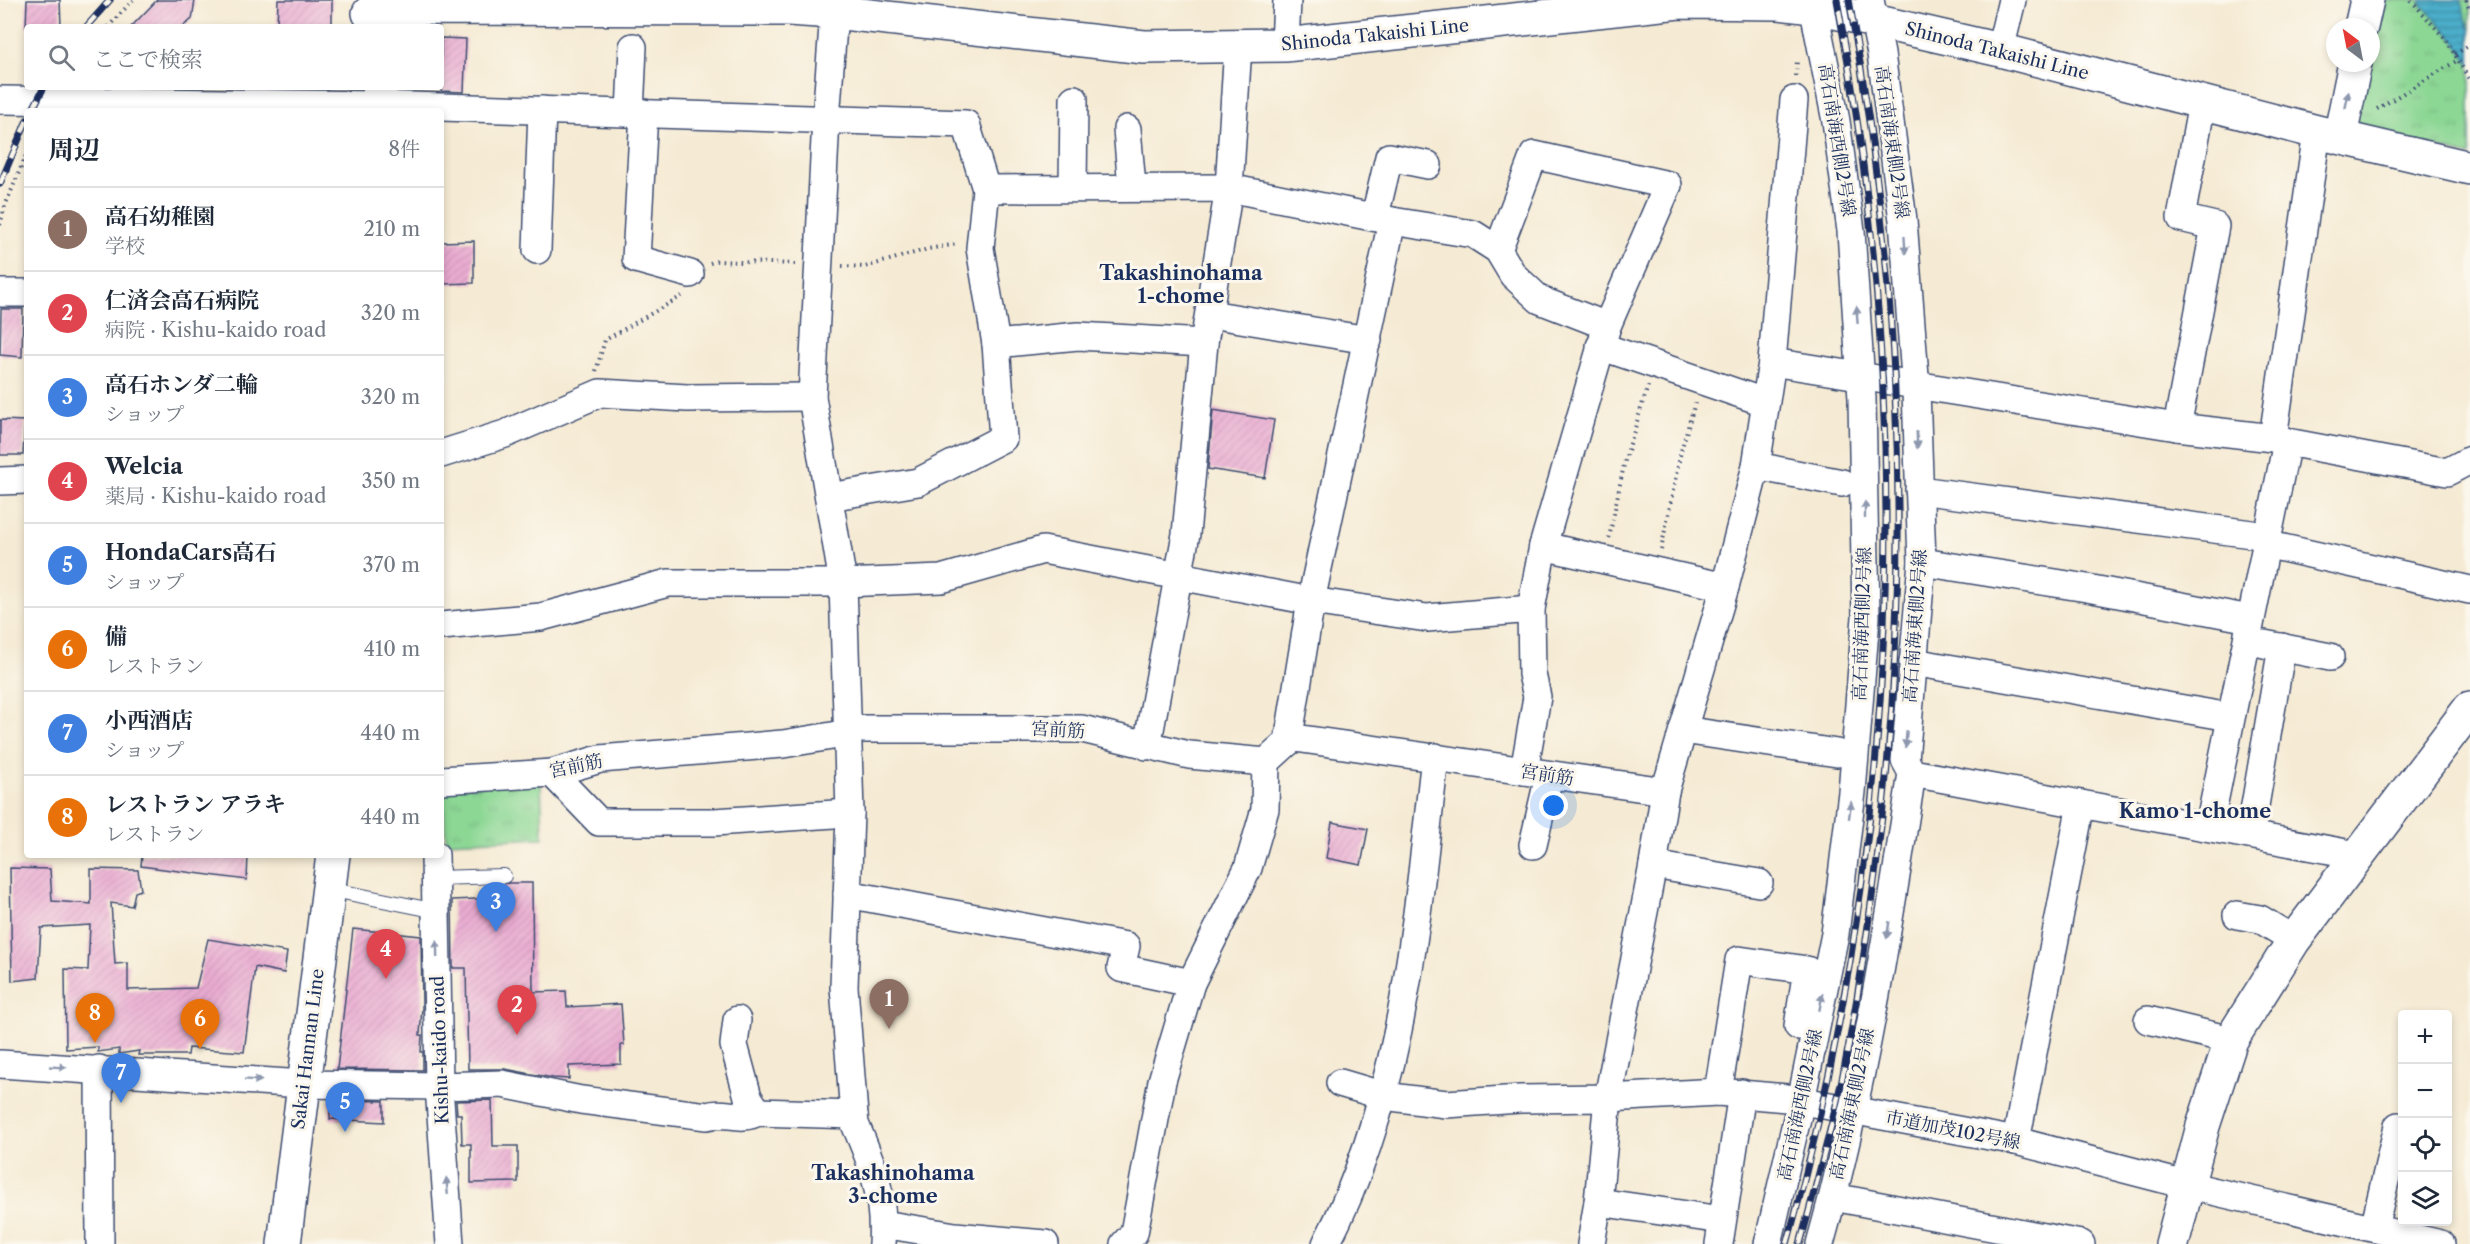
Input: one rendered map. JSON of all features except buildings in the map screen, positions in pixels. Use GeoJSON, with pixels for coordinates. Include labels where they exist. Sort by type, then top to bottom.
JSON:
{"type":"FeatureCollection","features":[{"type":"Feature","properties":{"kind":"main road"},"geometry":{"type":"LineString","coordinates":[[2363,18],[2367,0]]}},
{"type":"Feature","properties":{"kind":"main road","name":"Shinoda Takaishi Line"},"geometry":{"type":"LineString","coordinates":[[369,13],[409,8],[777,9],[834,6],[1144,47],[1285,45],[1514,10],[1679,2],[1812,3],[1872,11],[2000,50],[2329,135],[2470,168]]}},
{"type":"Feature","properties":{"kind":"main road"},"geometry":{"type":"LineString","coordinates":[[2329,135],[2352,72]]}},
{"type":"Feature","properties":{"kind":"main road"},"geometry":{"type":"LineString","coordinates":[[2172,1244],[2186,1185],[2231,1040],[2294,940],[2470,708]]}},
{"type":"Feature","properties":{"kind":"main road","name":"Sakai Hannan Line"},"geometry":{"type":"LineString","coordinates":[[284,1244],[333,858]]}},
{"type":"Feature","properties":{"kind":"street"},"geometry":{"type":"LineString","coordinates":[[1285,45],[1287,0]]}},
{"type":"Feature","properties":{"kind":"street"},"geometry":{"type":"LineString","coordinates":[[2000,50],[2012,0]]}},
{"type":"Feature","properties":{"kind":"street","name":"高石南海西側2号線"},"geometry":{"type":"LineString","coordinates":[[1768,1244],[1794,1100],[1835,934],[1852,792],[1866,617],[1861,376],[1851,231],[1836,121],[1812,3]]}},
{"type":"Feature","properties":{"kind":"street"},"geometry":{"type":"LineString","coordinates":[[834,6],[812,398],[843,583],[850,813],[844,987],[855,1124],[879,1186],[883,1234],[955,1236],[1045,1244]]}},
{"type":"Feature","properties":{"kind":"street","name":"高石南海東側2号線"},"geometry":{"type":"LineString","coordinates":[[1820,1244],[1838,1180],[1886,938],[1912,773],[1905,760],[1922,562],[1915,385],[1903,220],[1872,11]]}},
{"type":"Feature","properties":{"kind":"street"},"geometry":{"type":"LineString","coordinates":[[1148,746],[1186,534],[1204,343],[1229,188],[1238,46]]}},
{"type":"Feature","properties":{"kind":"street"},"geometry":{"type":"LineString","coordinates":[[633,47],[637,113],[636,259],[690,274]]}},
{"type":"Feature","properties":{"kind":"street"},"geometry":{"type":"LineString","coordinates":[[1073,188],[1074,99]]}},
{"type":"Feature","properties":{"kind":"street"},"geometry":{"type":"LineString","coordinates":[[0,100],[183,107],[381,101],[542,110],[966,124],[986,189],[980,248],[996,344],[1003,438],[918,482],[829,497]]}},
{"type":"Feature","properties":{"kind":"street"},"geometry":{"type":"LineString","coordinates":[[1591,1244],[1598,1202],[1608,1098],[1665,792],[1725,587],[1756,466],[1764,402],[1772,362],[1794,100]]}},
{"type":"Feature","properties":{"kind":"street"},"geometry":{"type":"LineString","coordinates":[[2177,427],[2215,226],[2181,218],[2202,103]]}},
{"type":"Feature","properties":{"kind":"street"},"geometry":{"type":"LineString","coordinates":[[537,250],[542,110]]}},
{"type":"Feature","properties":{"kind":"street"},"geometry":{"type":"LineString","coordinates":[[1127,129],[1132,188]]}},
{"type":"Feature","properties":{"kind":"street"},"geometry":{"type":"LineString","coordinates":[[2209,827],[2266,540],[2329,135]]}},
{"type":"Feature","properties":{"kind":"street"},"geometry":{"type":"LineString","coordinates":[[1498,250],[1534,155],[1668,185],[1603,336],[1543,546],[1531,609],[1532,674],[1538,697],[1533,845]]}},
{"type":"Feature","properties":{"kind":"street"},"geometry":{"type":"LineString","coordinates":[[1124,1244],[1134,1233],[1162,1081],[1191,983],[1248,868],[1265,809],[1266,762],[1288,742],[1311,601],[1368,340],[1384,219],[1389,157],[1428,165]]}},
{"type":"Feature","properties":{"kind":"street"},"geometry":{"type":"LineString","coordinates":[[986,189],[1229,188],[1473,234],[1498,250],[1513,275],[1540,300],[1655,365],[1764,402]]}},
{"type":"Feature","properties":{"kind":"street"},"geometry":{"type":"LineString","coordinates":[[0,293],[24,293]]}},
{"type":"Feature","properties":{"kind":"street"},"geometry":{"type":"LineString","coordinates":[[1210,314],[1368,340]]}},
{"type":"Feature","properties":{"kind":"street"},"geometry":{"type":"LineString","coordinates":[[996,344],[1078,336],[1204,343]]}},
{"type":"Feature","properties":{"kind":"street"},"geometry":{"type":"LineString","coordinates":[[1772,362],[2177,427],[2280,440],[2447,472],[2470,460]]}},
{"type":"Feature","properties":{"kind":"street"},"geometry":{"type":"LineString","coordinates":[[444,453],[505,434],[600,393],[687,398],[812,398]]}},
{"type":"Feature","properties":{"kind":"street"},"geometry":{"type":"LineString","coordinates":[[1756,466],[1842,483]]}},
{"type":"Feature","properties":{"kind":"street"},"geometry":{"type":"LineString","coordinates":[[0,481],[24,480]]}},
{"type":"Feature","properties":{"kind":"street"},"geometry":{"type":"LineString","coordinates":[[1919,490],[2266,540],[2470,590]]}},
{"type":"Feature","properties":{"kind":"street"},"geometry":{"type":"LineString","coordinates":[[1543,546],[1725,587]]}},
{"type":"Feature","properties":{"kind":"street"},"geometry":{"type":"LineString","coordinates":[[444,626],[541,616],[668,583],[843,583],[941,579],[1043,550],[1311,601],[1426,618],[1531,609]]}},
{"type":"Feature","properties":{"kind":"street"},"geometry":{"type":"LineString","coordinates":[[1922,562],[2087,588],[2248,629],[2282,647],[2330,657]]}},
{"type":"Feature","properties":{"kind":"street"},"geometry":{"type":"LineString","coordinates":[[2250,835],[2282,647]]}},
{"type":"Feature","properties":{"kind":"street"},"geometry":{"type":"LineString","coordinates":[[1913,662],[2230,717]]}},
{"type":"Feature","properties":{"kind":"street","name":"宮前筋"},"geometry":{"type":"LineString","coordinates":[[444,780],[552,772],[600,759],[783,744],[838,735],[848,729],[1082,729],[1189,755],[1266,762]]}},
{"type":"Feature","properties":{"kind":"street"},"geometry":{"type":"LineString","coordinates":[[1683,730],[1837,753]]}},
{"type":"Feature","properties":{"kind":"street","name":"宮前筋"},"geometry":{"type":"LineString","coordinates":[[1288,742],[1295,738],[1665,792]]}},
{"type":"Feature","properties":{"kind":"street"},"geometry":{"type":"LineString","coordinates":[[1326,1244],[1365,1159],[1384,1096],[1411,962],[1435,757]]}},
{"type":"Feature","properties":{"kind":"street"},"geometry":{"type":"LineString","coordinates":[[552,772],[599,822],[714,822],[850,813]]}},
{"type":"Feature","properties":{"kind":"street"},"geometry":{"type":"LineString","coordinates":[[1912,773],[2357,855]]}},
{"type":"Feature","properties":{"kind":"street"},"geometry":{"type":"LineString","coordinates":[[2016,1141],[2081,804]]}},
{"type":"Feature","properties":{"kind":"street"},"geometry":{"type":"LineString","coordinates":[[1653,865],[1759,883]]}},
{"type":"Feature","properties":{"kind":"street","name":"Kishu-kaido road"},"geometry":{"type":"LineString","coordinates":[[436,866],[440,1086],[450,1244]]}},
{"type":"Feature","properties":{"kind":"street"},"geometry":{"type":"LineString","coordinates":[[848,894],[1126,946],[1121,968],[1191,983]]}},
{"type":"Feature","properties":{"kind":"street"},"geometry":{"type":"LineString","coordinates":[[2237,915],[2260,919],[2294,940]]}},
{"type":"Feature","properties":{"kind":"street"},"geometry":{"type":"LineString","coordinates":[[1598,1202],[1721,1232],[1739,960],[1807,970],[1794,1100]]}},
{"type":"Feature","properties":{"kind":"street"},"geometry":{"type":"LineString","coordinates":[[737,1020],[734,1045],[748,1097],[758,1112]]}},
{"type":"Feature","properties":{"kind":"street"},"geometry":{"type":"LineString","coordinates":[[2148,1020],[2231,1040]]}},
{"type":"Feature","properties":{"kind":"street"},"geometry":{"type":"LineString","coordinates":[[0,1064],[303,1084],[440,1086],[502,1084],[581,1100],[707,1116],[714,1114],[748,1117],[758,1112],[854,1115]]}},
{"type":"Feature","properties":{"kind":"street"},"geometry":{"type":"LineString","coordinates":[[99,1069],[100,1244]]}},
{"type":"Feature","properties":{"kind":"street","name":"市道加茂102号線"},"geometry":{"type":"LineString","coordinates":[[1340,1083],[1384,1096],[1446,1104],[1520,1099],[1730,1093],[1794,1100],[2016,1141],[2186,1185],[2441,1244]]}},
{"type":"Feature","properties":{"kind":"street"},"geometry":{"type":"LineString","coordinates":[[2374,1228],[2398,1126]]}},
{"type":"Feature","properties":{"kind":"street"},"geometry":{"type":"LineString","coordinates":[[1844,1199],[2081,1244]]}},
{"type":"Feature","properties":{"kind":"lane"},"geometry":{"type":"LineString","coordinates":[[436,866],[504,876]]}},
{"type":"Feature","properties":{"kind":"lane"},"geometry":{"type":"LineString","coordinates":[[328,889],[437,910]]}},
{"type":"Feature","properties":{"kind":"path"},"geometry":{"type":"LineString","coordinates":[[111,24],[133,0]]}},
{"type":"Feature","properties":{"kind":"path"},"geometry":{"type":"LineString","coordinates":[[2411,0],[2447,41],[2469,78]]}},
{"type":"Feature","properties":{"kind":"path"},"geometry":{"type":"LineString","coordinates":[[2466,0],[2470,10]]}},
{"type":"Feature","properties":{"kind":"path"},"geometry":{"type":"LineString","coordinates":[[2455,54],[2470,45]]}},
{"type":"Feature","properties":{"kind":"path"},"geometry":{"type":"LineString","coordinates":[[2377,108],[2458,60]]}},
{"type":"Feature","properties":{"kind":"path"},"geometry":{"type":"LineString","coordinates":[[0,225],[5,206],[24,160]]}},
{"type":"Feature","properties":{"kind":"path"},"geometry":{"type":"LineString","coordinates":[[588,398],[605,340],[681,297],[690,274],[716,261],[865,267],[928,249],[981,240]]}},
{"type":"Feature","properties":{"kind":"path"},"geometry":{"type":"LineString","coordinates":[[1604,560],[1625,460],[1655,365]]}},
{"type":"Feature","properties":{"kind":"path"},"geometry":{"type":"LineString","coordinates":[[1657,572],[1681,451],[1701,381]]}},
{"type":"Feature","properties":{"kind":"green space"},"geometry":{"type":"Polygon","coordinates":[[[2373,0],[2470,0],[2470,156],[2363,129],[2351,116],[2359,72],[2380,72],[2380,18],[2372,18],[2373,0]]]}},
{"type":"Feature","properties":{"kind":"green space"},"geometry":{"type":"Polygon","coordinates":[[[541,781],[543,838],[446,842],[444,796],[450,788],[541,781]]]}},
{"type":"Feature","properties":{"kind":"water"},"geometry":{"type":"Polygon","coordinates":[[[2421,0],[2460,0],[2470,30],[2470,64],[2451,36],[2421,4],[2421,0]]]}},
{"type":"Feature","properties":{"kind":"railway"},"geometry":{"type":"LineString","coordinates":[[89,24],[110,0]]}},
{"type":"Feature","properties":{"kind":"railway"},"geometry":{"type":"LineString","coordinates":[[1787,1244],[1825,1091],[1854,937],[1873,781],[1884,625],[1886,468],[1878,311],[1862,155],[1837,0]]}},
{"type":"Feature","properties":{"kind":"railway"},"geometry":{"type":"LineString","coordinates":[[1800,1244],[1837,1100],[1858,992],[1885,791],[1894,678],[1898,565],[1897,451],[1892,338],[1882,225],[1868,112],[1849,0]]}},
{"type":"Feature","properties":{"kind":"railway"},"geometry":{"type":"LineString","coordinates":[[34,108],[42,90]]}},
{"type":"Feature","properties":{"kind":"railway"},"geometry":{"type":"LineString","coordinates":[[0,184],[24,127]]}},
{"type":"Feature","properties":{"kind":"place","name":"高石ホンダ二輪"},"geometry":{"type":"Point","coordinates":[496,932]}},
{"type":"Feature","properties":{"kind":"place","name":"Welcia"},"geometry":{"type":"Point","coordinates":[386,979]}},
{"type":"Feature","properties":{"kind":"place","name":"高石幼稚園"},"geometry":{"type":"Point","coordinates":[889,1029]}},
{"type":"Feature","properties":{"kind":"place","name":"仁済会高石病院"},"geometry":{"type":"Point","coordinates":[517,1035]}},
{"type":"Feature","properties":{"kind":"place","name":"レストラン アラキ"},"geometry":{"type":"Point","coordinates":[95,1043]}},
{"type":"Feature","properties":{"kind":"place","name":"備"},"geometry":{"type":"Point","coordinates":[200,1049]}},
{"type":"Feature","properties":{"kind":"place","name":"小西酒店"},"geometry":{"type":"Point","coordinates":[121,1103]}},
{"type":"Feature","properties":{"kind":"place","name":"HondaCars高石"},"geometry":{"type":"Point","coordinates":[345,1132]}},
{"type":"Feature","properties":{"kind":"district","name":"Takashinohama 1-chome"},"geometry":{"type":"Point","coordinates":[1181,284]}},
{"type":"Feature","properties":{"kind":"district","name":"Kamo 1-chome"},"geometry":{"type":"Point","coordinates":[2195,811]}},
{"type":"Feature","properties":{"kind":"district","name":"Takashinohama 3-chome"},"geometry":{"type":"Point","coordinates":[893,1184]}}]}
